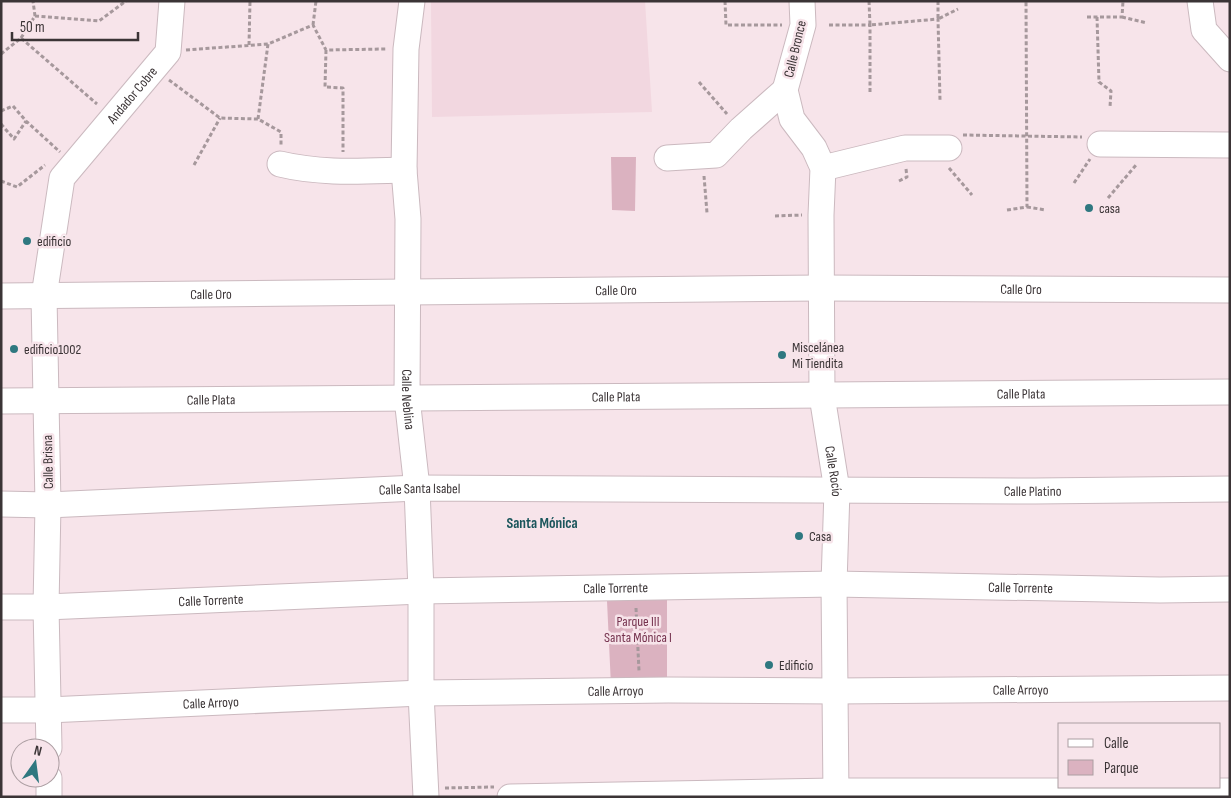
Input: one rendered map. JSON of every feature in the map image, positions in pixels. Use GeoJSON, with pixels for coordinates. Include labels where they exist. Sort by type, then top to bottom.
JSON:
{"type":"FeatureCollection","features":[{"type":"Feature","properties":{"kind":"street"},"geometry":{"type":"LineString","coordinates":[[161,60],[172,1]]}},
{"type":"Feature","properties":{"kind":"street","name":"Calle Neblina"},"geometry":{"type":"LineString","coordinates":[[412,1],[406,49],[404,170],[408,219],[407,398],[417,488],[421,591],[421,693],[426,797]]}},
{"type":"Feature","properties":{"kind":"street"},"geometry":{"type":"LineString","coordinates":[[1200,1],[1204,30],[1230,59]]}},
{"type":"Feature","properties":{"kind":"street","name":"Calle Bronce"},"geometry":{"type":"LineString","coordinates":[[803,13],[785,90],[792,119],[819,158]]}},
{"type":"Feature","properties":{"kind":"street","name":"Andador Cobre"},"geometry":{"type":"LineString","coordinates":[[54,167],[113,118],[161,60]]}},
{"type":"Feature","properties":{"kind":"street"},"geometry":{"type":"LineString","coordinates":[[667,158],[716,155],[741,129],[785,90]]}},
{"type":"Feature","properties":{"kind":"street"},"geometry":{"type":"LineString","coordinates":[[1100,144],[1230,145]]}},
{"type":"Feature","properties":{"kind":"street"},"geometry":{"type":"LineString","coordinates":[[819,158],[905,148],[941,148]]}},
{"type":"Feature","properties":{"kind":"street","name":"Calle Rocío"},"geometry":{"type":"LineString","coordinates":[[819,158],[822,396],[837,490],[834,584],[836,794]]}},
{"type":"Feature","properties":{"kind":"street"},"geometry":{"type":"LineString","coordinates":[[280,164],[303,170],[404,170]]}},
{"type":"Feature","properties":{"kind":"street","name":"Calle Brisna"},"geometry":{"type":"LineString","coordinates":[[49,738],[46,607],[48,505],[47,400],[44,296],[54,167]]}},
{"type":"Feature","properties":{"kind":"street","name":"Calle Oro"},"geometry":{"type":"LineString","coordinates":[[1,296],[822,288],[1230,290]]}},
{"type":"Feature","properties":{"kind":"street","name":"Calle Plata"},"geometry":{"type":"LineString","coordinates":[[1,401],[1230,392]]}},
{"type":"Feature","properties":{"kind":"street","name":"Calle Santa Isabel"},"geometry":{"type":"LineString","coordinates":[[1,504],[48,505],[417,488],[837,490]]}},
{"type":"Feature","properties":{"kind":"street","name":"Calle Platino"},"geometry":{"type":"LineString","coordinates":[[837,490],[1035,491],[1230,489]]}},
{"type":"Feature","properties":{"kind":"street","name":"Calle Torrente"},"geometry":{"type":"LineString","coordinates":[[1,607],[46,607],[421,591],[834,584],[1160,590],[1230,589]]}},
{"type":"Feature","properties":{"kind":"street","name":"Calle Arroyo"},"geometry":{"type":"LineString","coordinates":[[1,710],[48,710],[421,693],[1230,688]]}},
{"type":"Feature","properties":{"kind":"street"},"geometry":{"type":"LineString","coordinates":[[510,797],[1230,791]]}},
{"type":"Feature","properties":{"kind":"path"},"geometry":{"type":"LineString","coordinates":[[1,54],[21,38],[35,16],[33,1]]}},
{"type":"Feature","properties":{"kind":"path"},"geometry":{"type":"LineString","coordinates":[[35,16],[100,21],[126,1]]}},
{"type":"Feature","properties":{"kind":"path"},"geometry":{"type":"LineString","coordinates":[[250,1],[250,45]]}},
{"type":"Feature","properties":{"kind":"path"},"geometry":{"type":"LineString","coordinates":[[316,1],[312,25],[326,50],[325,87],[344,88],[344,171]]}},
{"type":"Feature","properties":{"kind":"path"},"geometry":{"type":"LineString","coordinates":[[725,1],[726,25],[803,13]]}},
{"type":"Feature","properties":{"kind":"path"},"geometry":{"type":"LineString","coordinates":[[869,1],[870,92]]}},
{"type":"Feature","properties":{"kind":"path"},"geometry":{"type":"LineString","coordinates":[[938,1],[940,100]]}},
{"type":"Feature","properties":{"kind":"path"},"geometry":{"type":"LineString","coordinates":[[1026,1],[1027,206]]}},
{"type":"Feature","properties":{"kind":"path"},"geometry":{"type":"LineString","coordinates":[[1122,17],[1123,1]]}},
{"type":"Feature","properties":{"kind":"path"},"geometry":{"type":"LineString","coordinates":[[829,25],[870,25],[938,19],[958,9]]}},
{"type":"Feature","properties":{"kind":"path"},"geometry":{"type":"LineString","coordinates":[[1087,17],[1122,17],[1148,23]]}},
{"type":"Feature","properties":{"kind":"path"},"geometry":{"type":"LineString","coordinates":[[1097,17],[1099,82],[1111,91],[1110,107]]}},
{"type":"Feature","properties":{"kind":"path"},"geometry":{"type":"LineString","coordinates":[[161,60],[250,45],[268,44],[312,25]]}},
{"type":"Feature","properties":{"kind":"path"},"geometry":{"type":"LineString","coordinates":[[21,38],[113,118]]}},
{"type":"Feature","properties":{"kind":"path"},"geometry":{"type":"LineString","coordinates":[[258,119],[268,44]]}},
{"type":"Feature","properties":{"kind":"path"},"geometry":{"type":"LineString","coordinates":[[326,50],[406,49]]}},
{"type":"Feature","properties":{"kind":"path"},"geometry":{"type":"LineString","coordinates":[[161,60],[220,118],[258,119],[281,132],[280,164]]}},
{"type":"Feature","properties":{"kind":"path"},"geometry":{"type":"LineString","coordinates":[[699,82],[741,129]]}},
{"type":"Feature","properties":{"kind":"path"},"geometry":{"type":"LineString","coordinates":[[1,112],[13,106],[26,122],[61,152],[54,167],[17,187],[1,180]]}},
{"type":"Feature","properties":{"kind":"path"},"geometry":{"type":"LineString","coordinates":[[194,165],[220,118]]}},
{"type":"Feature","properties":{"kind":"path"},"geometry":{"type":"LineString","coordinates":[[1,124],[14,139],[26,122]]}},
{"type":"Feature","properties":{"kind":"path"},"geometry":{"type":"LineString","coordinates":[[972,195],[941,148],[949,134],[1098,137],[1100,144],[1074,183]]}},
{"type":"Feature","properties":{"kind":"path"},"geometry":{"type":"LineString","coordinates":[[1108,198],[1154,144]]}},
{"type":"Feature","properties":{"kind":"path"},"geometry":{"type":"LineString","coordinates":[[704,174],[707,213]]}},
{"type":"Feature","properties":{"kind":"path"},"geometry":{"type":"LineString","coordinates":[[1007,210],[1027,206],[1046,210]]}},
{"type":"Feature","properties":{"kind":"path"},"geometry":{"type":"LineString","coordinates":[[775,216],[821,215]]}},
{"type":"Feature","properties":{"kind":"path"},"geometry":{"type":"LineString","coordinates":[[636,600],[639,675]]}},
{"type":"Feature","properties":{"kind":"shaded area"},"geometry":{"type":"Polygon","coordinates":[[[431,1],[645,1],[652,112],[432,117],[431,1]]]}},
{"type":"Feature","properties":{"kind":"green space"},"geometry":{"type":"Polygon","coordinates":[[[611,157],[636,157],[635,211],[612,210],[611,157]]]}},
{"type":"Feature","properties":{"kind":"green space","name":"Parque III Santa Mónica I"},"geometry":{"type":"Polygon","coordinates":[[[667,598],[667,684],[611,686],[607,601],[667,598]]]}},
{"type":"Feature","properties":{"kind":"place","name":"casa"},"geometry":{"type":"Point","coordinates":[1089,208]}},
{"type":"Feature","properties":{"kind":"place","name":"edificio"},"geometry":{"type":"Point","coordinates":[27,241]}},
{"type":"Feature","properties":{"kind":"place","name":"edificio1002"},"geometry":{"type":"Point","coordinates":[14,349]}},
{"type":"Feature","properties":{"kind":"place","name":"Miscelánea Mi Tiendita"},"geometry":{"type":"Point","coordinates":[782,355]}},
{"type":"Feature","properties":{"kind":"place","name":"Casa"},"geometry":{"type":"Point","coordinates":[799,536]}},
{"type":"Feature","properties":{"kind":"place","name":"Edificio"},"geometry":{"type":"Point","coordinates":[769,665]}},
{"type":"Feature","properties":{"kind":"district","name":"Santa Mónica"},"geometry":{"type":"Point","coordinates":[542,523]}}]}
